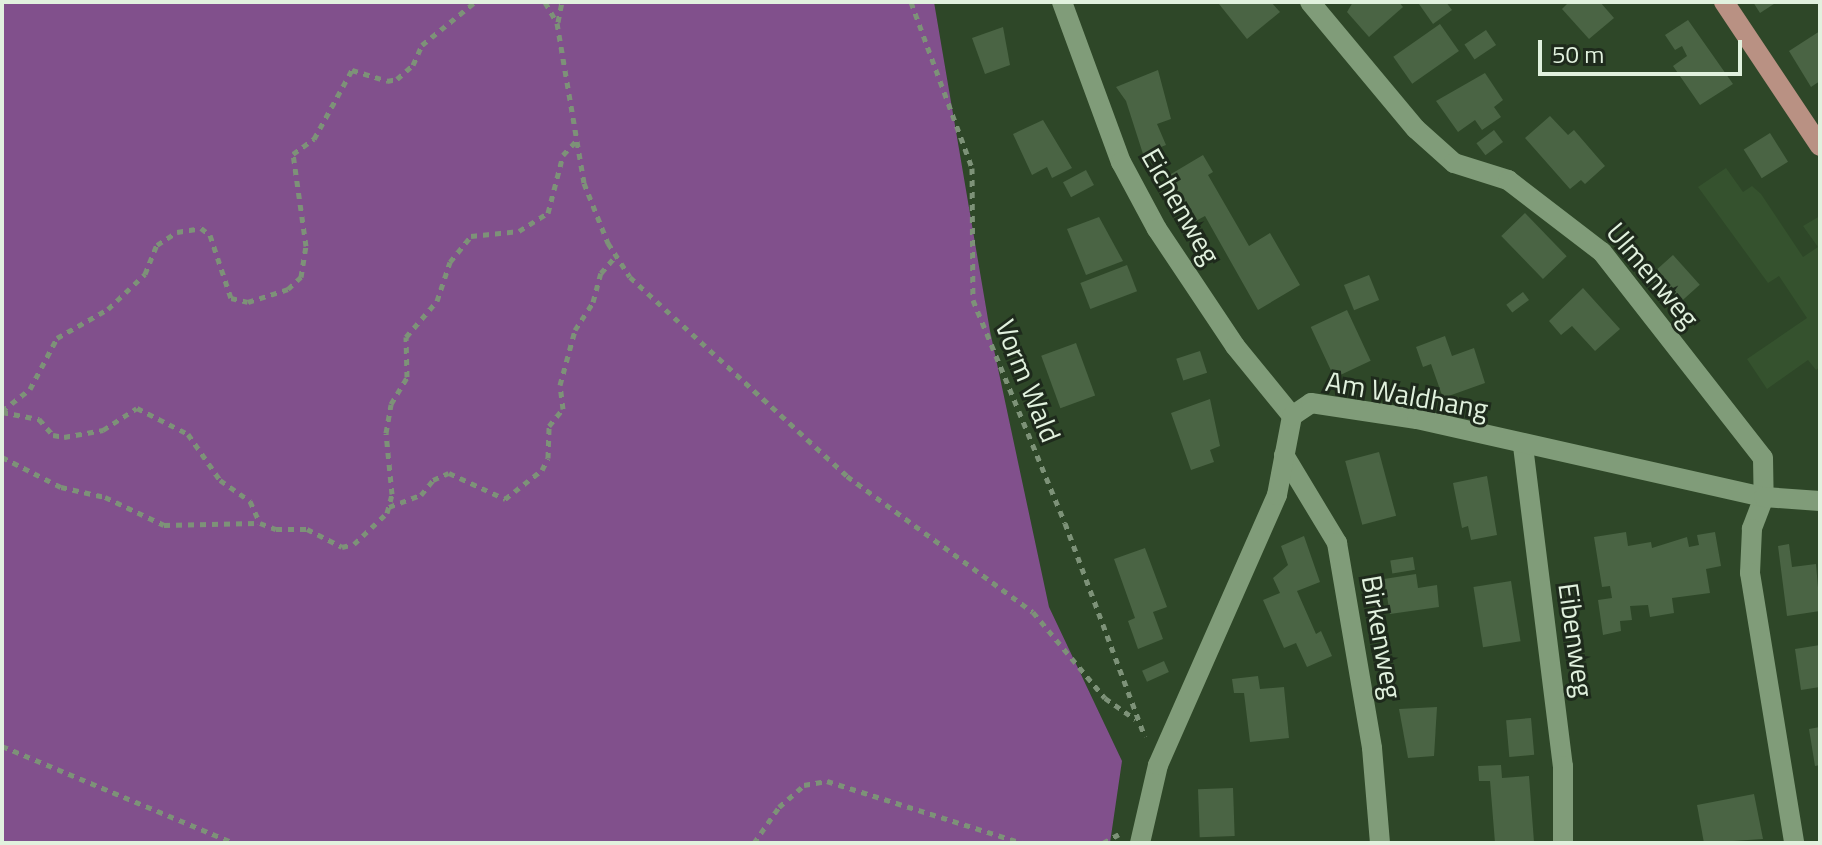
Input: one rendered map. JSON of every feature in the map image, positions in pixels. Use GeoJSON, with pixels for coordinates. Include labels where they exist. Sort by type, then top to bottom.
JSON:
{"type":"FeatureCollection","features":[{"type":"Feature","properties":{"kind":"main road"},"geometry":{"type":"LineString","coordinates":[[1724,2],[1820,146]]}},
{"type":"Feature","properties":{"kind":"street","name":"Eichenweg"},"geometry":{"type":"LineString","coordinates":[[1062,2],[1121,162],[1157,229],[1235,346],[1292,416]]}},
{"type":"Feature","properties":{"kind":"street","name":"Ulmenweg"},"geometry":{"type":"LineString","coordinates":[[1310,2],[1416,129],[1454,163],[1508,180],[1602,252],[1763,458],[1764,497]]}},
{"type":"Feature","properties":{"kind":"street","name":"Am Waldhang"},"geometry":{"type":"LineString","coordinates":[[1140,843],[1158,765],[1277,495],[1292,416],[1311,403],[1417,419],[1523,446],[1764,497],[1820,501]]}},
{"type":"Feature","properties":{"kind":"street","name":"Eibenweg"},"geometry":{"type":"LineString","coordinates":[[1523,446],[1563,766],[1563,843]]}},
{"type":"Feature","properties":{"kind":"street","name":"Birkenweg"},"geometry":{"type":"LineString","coordinates":[[1284,455],[1337,543],[1372,748],[1380,843]]}},
{"type":"Feature","properties":{"kind":"street"},"geometry":{"type":"LineString","coordinates":[[1764,497],[1752,529],[1750,573],[1794,843]]}},
{"type":"Feature","properties":{"kind":"path"},"geometry":{"type":"LineString","coordinates":[[2,411],[30,389],[57,338],[108,309],[145,274],[157,245],[177,232],[201,228],[210,235],[231,298],[248,302],[288,289],[301,277],[306,246],[293,154],[314,139],[352,70],[387,81],[397,79],[413,65],[422,45],[475,2]]}},
{"type":"Feature","properties":{"kind":"path"},"geometry":{"type":"LineString","coordinates":[[545,2],[557,23],[593,211],[616,256],[657,307],[847,476],[1033,612],[1105,698],[1135,719]]}},
{"type":"Feature","properties":{"kind":"path"},"geometry":{"type":"LineString","coordinates":[[557,23],[562,2]]}},
{"type":"Feature","properties":{"kind":"path","name":"Vorm Wald"},"geometry":{"type":"LineString","coordinates":[[911,2],[972,168],[973,300],[1065,523],[1135,719],[1158,765]]}},
{"type":"Feature","properties":{"kind":"path"},"geometry":{"type":"LineString","coordinates":[[389,507],[386,433],[391,404],[407,377],[406,337],[437,301],[450,262],[471,236],[519,231],[548,213],[563,155],[577,140]]}},
{"type":"Feature","properties":{"kind":"path"},"geometry":{"type":"LineString","coordinates":[[2,457],[61,487],[105,497],[164,525],[260,523],[276,529],[307,529],[342,547],[368,536],[389,507],[421,495],[433,480],[449,473],[505,499],[542,470],[550,449],[549,426],[563,409],[560,385],[575,330],[593,302],[601,273],[616,256]]}},
{"type":"Feature","properties":{"kind":"path"},"geometry":{"type":"LineString","coordinates":[[2,411],[39,419],[53,435],[64,437],[103,430],[137,408],[188,434],[220,480],[250,501],[260,523]]}},
{"type":"Feature","properties":{"kind":"path"},"geometry":{"type":"LineString","coordinates":[[2,746],[234,843]]}},
{"type":"Feature","properties":{"kind":"path"},"geometry":{"type":"LineString","coordinates":[[754,843],[779,807],[804,785],[827,781],[1023,843]]}},
{"type":"Feature","properties":{"kind":"shaded area"},"geometry":{"type":"Polygon","coordinates":[[[2,2],[934,2],[990,331],[1049,607],[1122,761],[1110,843],[2,843],[2,2]]]}},
{"type":"Feature","properties":{"kind":"shaded area"},"geometry":{"type":"Polygon","coordinates":[[[1726,168],[1743,192],[1752,186],[1761,194],[1803,257],[1818,247],[1803,226],[1820,216],[1820,367],[1816,370],[1808,360],[1767,389],[1747,359],[1807,318],[1779,276],[1768,283],[1698,187],[1726,168]]]}},
{"type":"Feature","properties":{"kind":"building"},"geometry":{"type":"Polygon","coordinates":[[[1271,2],[1280,12],[1247,39],[1219,4],[1271,2]]]}},
{"type":"Feature","properties":{"kind":"building"},"geometry":{"type":"Polygon","coordinates":[[[1353,2],[1399,2],[1403,7],[1369,37],[1347,12],[1353,2]]]}},
{"type":"Feature","properties":{"kind":"building"},"geometry":{"type":"Polygon","coordinates":[[[1446,2],[1452,10],[1433,24],[1419,4],[1446,2]]]}},
{"type":"Feature","properties":{"kind":"building"},"geometry":{"type":"Polygon","coordinates":[[[1569,2],[1600,2],[1614,18],[1589,39],[1562,9],[1569,2]]]}},
{"type":"Feature","properties":{"kind":"building"},"geometry":{"type":"Polygon","coordinates":[[[1753,2],[1777,2],[1760,13],[1753,2]]]}},
{"type":"Feature","properties":{"kind":"building"},"geometry":{"type":"Polygon","coordinates":[[[1688,20],[1733,84],[1700,105],[1673,66],[1687,56],[1682,46],[1675,50],[1665,35],[1688,20]]]}},
{"type":"Feature","properties":{"kind":"building"},"geometry":{"type":"Polygon","coordinates":[[[1440,24],[1459,51],[1412,84],[1393,57],[1440,24]]]}},
{"type":"Feature","properties":{"kind":"building"},"geometry":{"type":"Polygon","coordinates":[[[1003,27],[1010,65],[985,74],[972,38],[1003,27]]]}},
{"type":"Feature","properties":{"kind":"building"},"geometry":{"type":"Polygon","coordinates":[[[1486,30],[1496,45],[1475,59],[1464,45],[1486,30]]]}},
{"type":"Feature","properties":{"kind":"building"},"geometry":{"type":"Polygon","coordinates":[[[1820,31],[1820,81],[1811,87],[1789,51],[1820,31]]]}},
{"type":"Feature","properties":{"kind":"building"},"geometry":{"type":"Polygon","coordinates":[[[1158,70],[1171,119],[1157,124],[1166,145],[1143,154],[1126,101],[1116,87],[1158,70]]]}},
{"type":"Feature","properties":{"kind":"building"},"geometry":{"type":"Polygon","coordinates":[[[1485,73],[1503,100],[1494,107],[1501,117],[1482,130],[1475,120],[1458,132],[1436,101],[1485,73]]]}},
{"type":"Feature","properties":{"kind":"building"},"geometry":{"type":"Polygon","coordinates":[[[1550,116],[1568,135],[1574,130],[1605,166],[1585,184],[1581,180],[1570,189],[1525,138],[1550,116]]]}},
{"type":"Feature","properties":{"kind":"building"},"geometry":{"type":"Polygon","coordinates":[[[1043,120],[1072,168],[1052,178],[1047,167],[1032,175],[1013,134],[1043,120]]]}},
{"type":"Feature","properties":{"kind":"building"},"geometry":{"type":"Polygon","coordinates":[[[1494,130],[1503,142],[1485,155],[1476,143],[1494,130]]]}},
{"type":"Feature","properties":{"kind":"building"},"geometry":{"type":"Polygon","coordinates":[[[1770,133],[1788,162],[1762,178],[1744,149],[1770,133]]]}},
{"type":"Feature","properties":{"kind":"building"},"geometry":{"type":"Polygon","coordinates":[[[1203,155],[1213,172],[1208,175],[1249,246],[1270,233],[1300,285],[1258,310],[1205,216],[1192,223],[1166,177],[1203,155]]]}},
{"type":"Feature","properties":{"kind":"building"},"geometry":{"type":"Polygon","coordinates":[[[1086,170],[1094,185],[1071,197],[1063,182],[1086,170]]]}},
{"type":"Feature","properties":{"kind":"building"},"geometry":{"type":"Polygon","coordinates":[[[1525,213],[1567,256],[1543,279],[1501,236],[1525,213]]]}},
{"type":"Feature","properties":{"kind":"building"},"geometry":{"type":"Polygon","coordinates":[[[1099,217],[1123,261],[1086,275],[1067,229],[1099,217]]]}},
{"type":"Feature","properties":{"kind":"building"},"geometry":{"type":"Polygon","coordinates":[[[1673,255],[1700,285],[1675,307],[1648,277],[1673,255]]]}},
{"type":"Feature","properties":{"kind":"building"},"geometry":{"type":"Polygon","coordinates":[[[1127,265],[1137,291],[1090,309],[1080,283],[1127,265]]]}},
{"type":"Feature","properties":{"kind":"building"},"geometry":{"type":"Polygon","coordinates":[[[1369,275],[1379,300],[1354,310],[1344,285],[1369,275]]]}},
{"type":"Feature","properties":{"kind":"building"},"geometry":{"type":"Polygon","coordinates":[[[1583,288],[1620,329],[1595,351],[1572,326],[1561,335],[1549,321],[1583,288]]]}},
{"type":"Feature","properties":{"kind":"building"},"geometry":{"type":"Polygon","coordinates":[[[1523,292],[1529,300],[1512,313],[1506,305],[1523,292]]]}},
{"type":"Feature","properties":{"kind":"building"},"geometry":{"type":"Polygon","coordinates":[[[1347,310],[1371,361],[1334,378],[1311,327],[1347,310]]]}},
{"type":"Feature","properties":{"kind":"building"},"geometry":{"type":"Polygon","coordinates":[[[1445,336],[1452,356],[1474,348],[1485,383],[1443,398],[1431,364],[1423,367],[1416,347],[1445,336]]]}},
{"type":"Feature","properties":{"kind":"building"},"geometry":{"type":"Polygon","coordinates":[[[1076,343],[1095,396],[1060,408],[1041,356],[1076,343]]]}},
{"type":"Feature","properties":{"kind":"building"},"geometry":{"type":"Polygon","coordinates":[[[1200,351],[1207,373],[1183,381],[1176,359],[1200,351]]]}},
{"type":"Feature","properties":{"kind":"building"},"geometry":{"type":"Polygon","coordinates":[[[1210,399],[1220,446],[1210,450],[1214,462],[1191,470],[1171,413],[1210,399]]]}},
{"type":"Feature","properties":{"kind":"building"},"geometry":{"type":"Polygon","coordinates":[[[1379,452],[1396,516],[1362,525],[1345,461],[1379,452]]]}},
{"type":"Feature","properties":{"kind":"building"},"geometry":{"type":"Polygon","coordinates":[[[1487,476],[1497,535],[1471,540],[1468,526],[1462,528],[1453,483],[1487,476]]]}},
{"type":"Feature","properties":{"kind":"building"},"geometry":{"type":"Polygon","coordinates":[[[1626,532],[1628,546],[1651,542],[1652,548],[1687,537],[1689,547],[1699,545],[1697,535],[1715,532],[1721,566],[1706,569],[1710,593],[1672,598],[1674,613],[1650,617],[1648,605],[1630,606],[1632,620],[1620,621],[1621,631],[1603,635],[1598,600],[1612,598],[1610,586],[1602,587],[1594,537],[1626,532]]]}},
{"type":"Feature","properties":{"kind":"building"},"geometry":{"type":"Polygon","coordinates":[[[1304,536],[1320,582],[1297,591],[1316,634],[1321,631],[1332,656],[1307,667],[1296,643],[1284,648],[1263,600],[1280,593],[1273,578],[1288,565],[1281,546],[1304,536]]]}},
{"type":"Feature","properties":{"kind":"building"},"geometry":{"type":"Polygon","coordinates":[[[1789,544],[1792,567],[1816,564],[1820,611],[1787,616],[1778,546],[1789,544]]]}},
{"type":"Feature","properties":{"kind":"building"},"geometry":{"type":"Polygon","coordinates":[[[1145,548],[1167,607],[1153,612],[1163,639],[1138,649],[1128,621],[1135,618],[1114,559],[1145,548]]]}},
{"type":"Feature","properties":{"kind":"building"},"geometry":{"type":"Polygon","coordinates":[[[1413,557],[1415,570],[1392,573],[1390,561],[1413,557]]]}},
{"type":"Feature","properties":{"kind":"building"},"geometry":{"type":"Polygon","coordinates":[[[1416,574],[1418,588],[1437,585],[1439,607],[1390,614],[1384,579],[1416,574]]]}},
{"type":"Feature","properties":{"kind":"building"},"geometry":{"type":"Polygon","coordinates":[[[1511,581],[1521,641],[1483,647],[1473,587],[1511,581]]]}},
{"type":"Feature","properties":{"kind":"building"},"geometry":{"type":"Polygon","coordinates":[[[1820,645],[1820,687],[1801,690],[1795,649],[1820,645]]]}},
{"type":"Feature","properties":{"kind":"building"},"geometry":{"type":"Polygon","coordinates":[[[1164,661],[1169,672],[1147,682],[1142,671],[1164,661]]]}},
{"type":"Feature","properties":{"kind":"building"},"geometry":{"type":"Polygon","coordinates":[[[1258,676],[1260,689],[1284,687],[1289,738],[1250,742],[1244,693],[1234,693],[1232,679],[1258,676]]]}},
{"type":"Feature","properties":{"kind":"building"},"geometry":{"type":"Polygon","coordinates":[[[1437,707],[1434,756],[1408,758],[1399,709],[1437,707]]]}},
{"type":"Feature","properties":{"kind":"building"},"geometry":{"type":"Polygon","coordinates":[[[1531,718],[1534,755],[1509,757],[1506,720],[1531,718]]]}},
{"type":"Feature","properties":{"kind":"building"},"geometry":{"type":"Polygon","coordinates":[[[1820,727],[1820,765],[1815,766],[1809,729],[1820,727]]]}},
{"type":"Feature","properties":{"kind":"building"},"geometry":{"type":"Polygon","coordinates":[[[1501,765],[1502,778],[1529,776],[1534,842],[1495,843],[1490,781],[1479,781],[1478,766],[1501,765]]]}},
{"type":"Feature","properties":{"kind":"building"},"geometry":{"type":"Polygon","coordinates":[[[1233,788],[1235,836],[1200,837],[1198,789],[1233,788]]]}},
{"type":"Feature","properties":{"kind":"building"},"geometry":{"type":"Polygon","coordinates":[[[1754,794],[1763,839],[1704,843],[1697,805],[1754,794]]]}}]}
